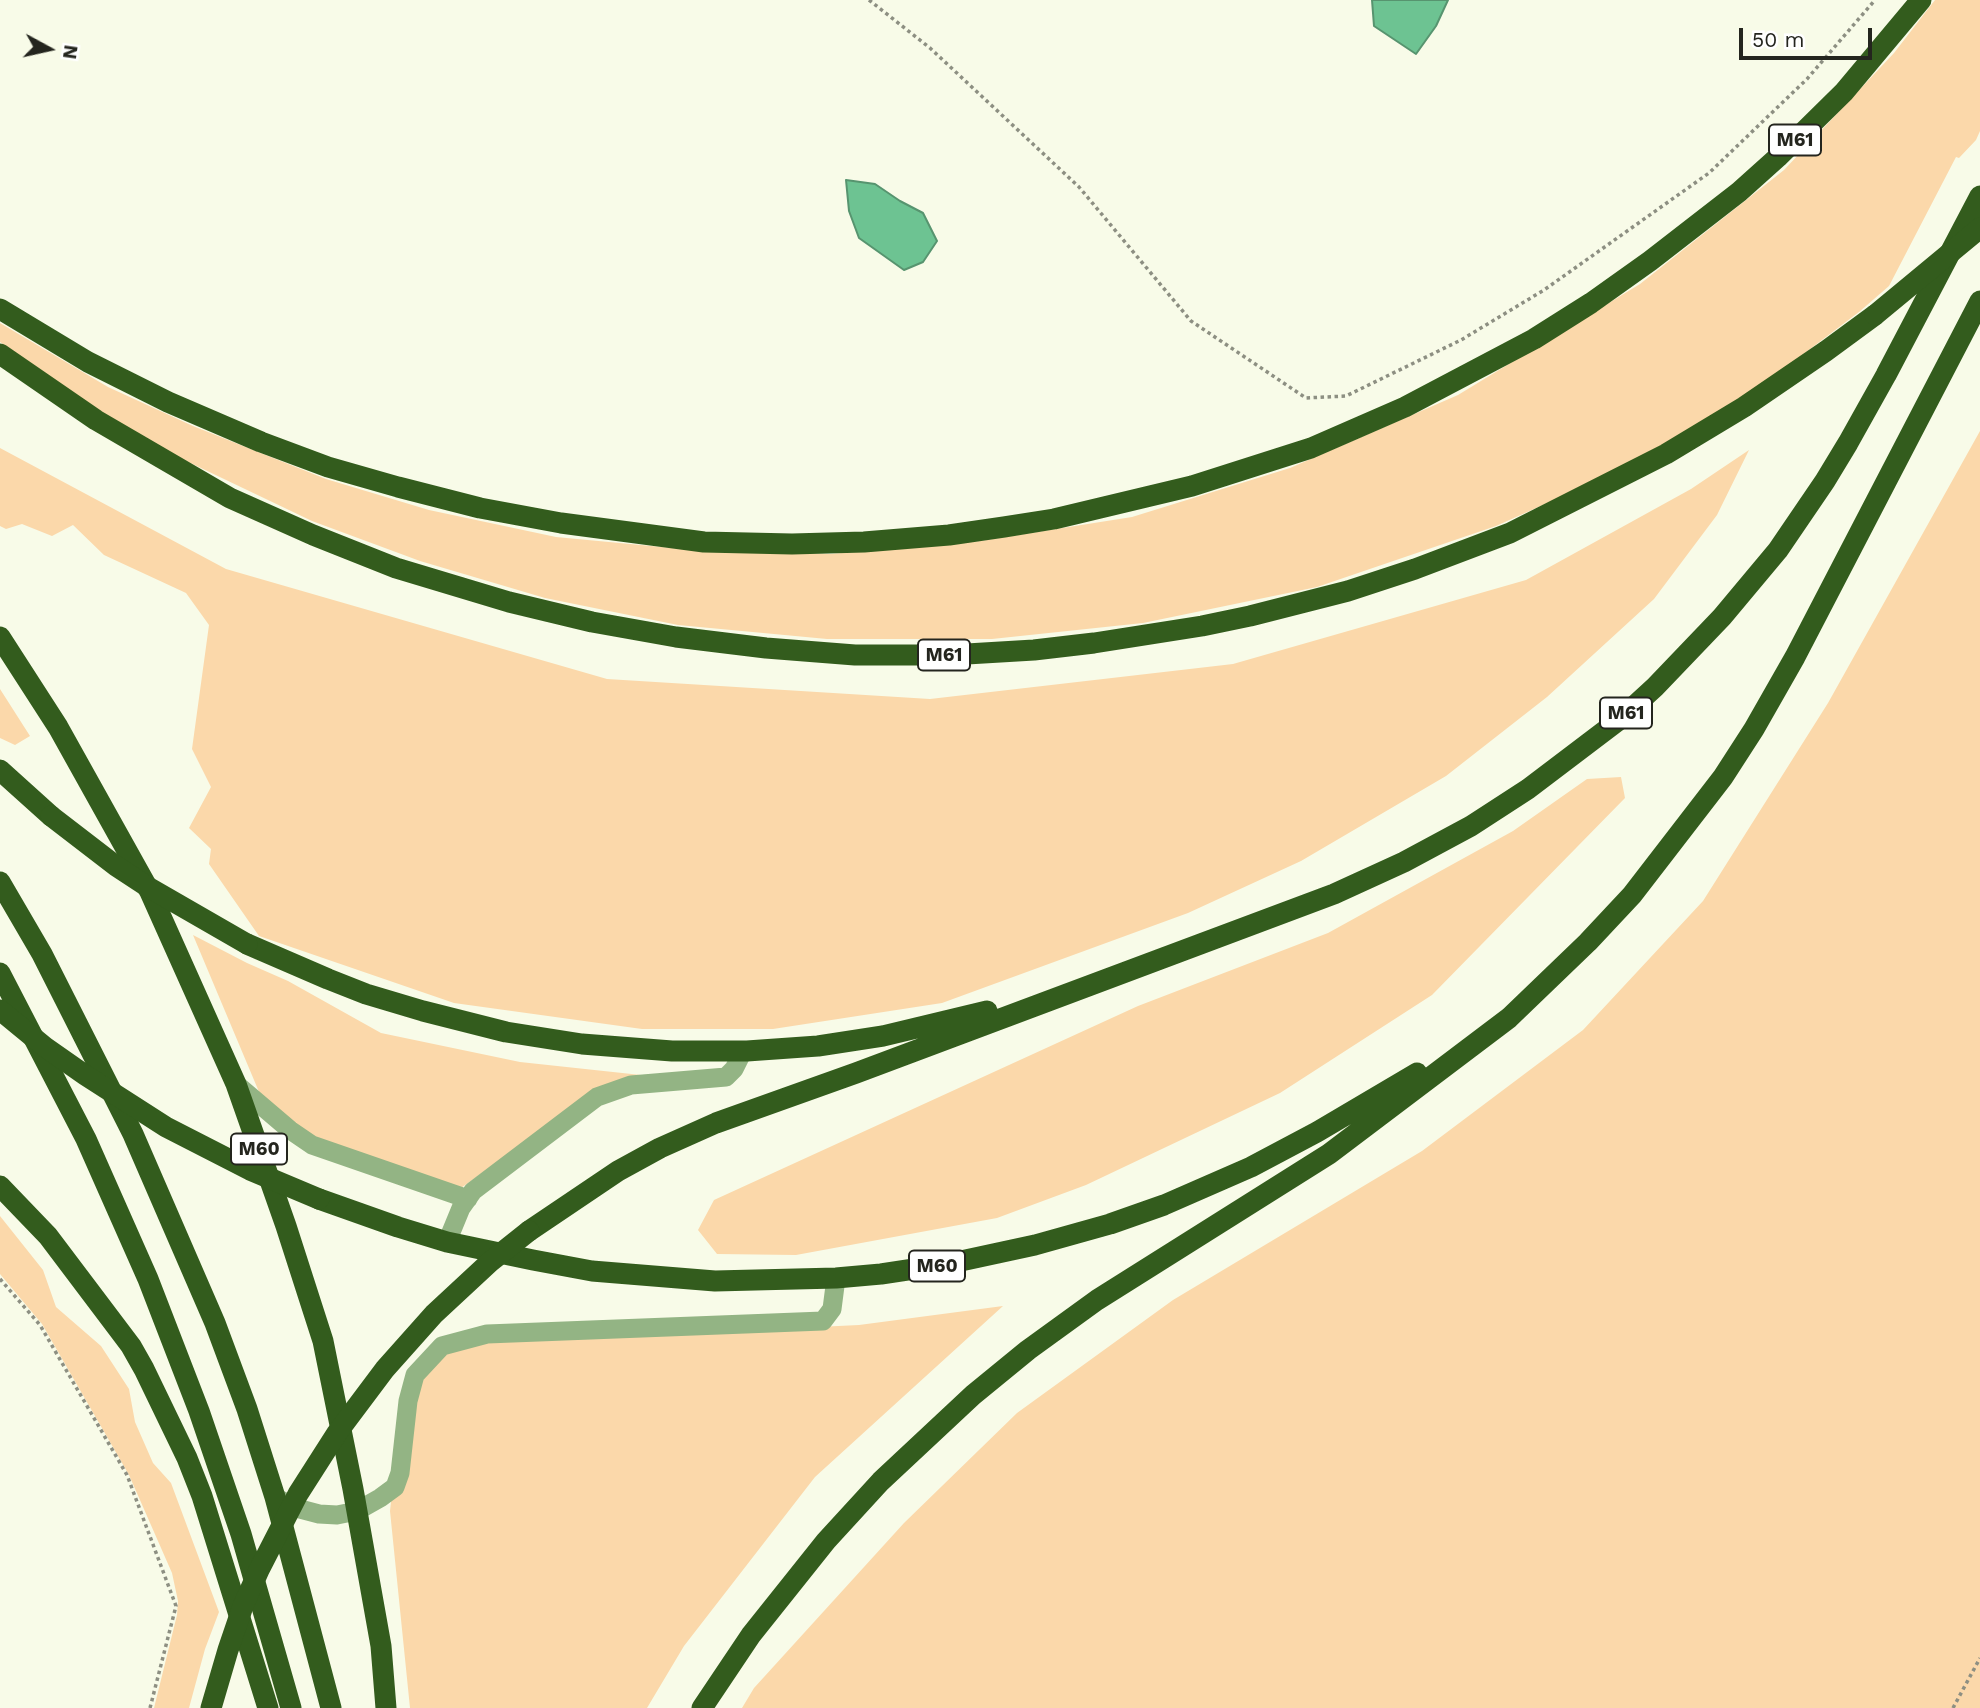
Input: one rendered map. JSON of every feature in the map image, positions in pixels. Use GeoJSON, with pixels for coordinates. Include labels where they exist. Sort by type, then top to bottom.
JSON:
{"type":"FeatureCollection","features":[{"type":"Feature","properties":{"kind":"highway","name":"M61"},"geometry":{"type":"LineString","coordinates":[[0,309],[88,362],[168,402],[261,442],[340,470],[480,508],[561,523],[704,542],[792,544],[864,542],[949,535],[1054,519],[1192,486],[1311,448],[1405,408],[1534,339],[1650,261],[1739,192],[1844,92],[1921,0]]}},
{"type":"Feature","properties":{"kind":"highway","name":"M61"},"geometry":{"type":"LineString","coordinates":[[1071,991],[1334,894],[1405,862],[1471,826],[1619,720],[1723,617],[1803,514],[1837,462],[1886,375],[1980,196]]}},
{"type":"Feature","properties":{"kind":"highway","name":"M61"},"geometry":{"type":"LineString","coordinates":[[0,354],[96,420],[230,498],[396,568],[521,605],[592,622],[676,637],[766,648],[855,654],[950,655],[1034,650],[1094,643],[1250,617],[1348,591],[1510,533],[1666,454],[1744,407],[1875,315],[1980,228]]}},
{"type":"Feature","properties":{"kind":"highway"},"geometry":{"type":"LineString","coordinates":[[702,1708],[751,1635],[826,1541],[881,1481],[973,1395],[1028,1350],[1097,1300],[1329,1154],[1509,1018],[1588,942],[1632,895],[1723,778],[1755,729],[1980,301]]}},
{"type":"Feature","properties":{"kind":"highway","name":"M60"},"geometry":{"type":"LineString","coordinates":[[0,637],[58,727],[150,892],[236,1084],[323,1341],[381,1646],[386,1708]]}},
{"type":"Feature","properties":{"kind":"highway"},"geometry":{"type":"LineString","coordinates":[[0,770],[51,816],[96,851],[148,887],[247,944],[366,994],[506,1032],[582,1044],[672,1051],[743,1051],[818,1046],[883,1035],[1071,991]]}},
{"type":"Feature","properties":{"kind":"highway"},"geometry":{"type":"LineString","coordinates":[[0,882],[48,966],[133,1133],[215,1323],[247,1409],[275,1497],[331,1708]]}},
{"type":"Feature","properties":{"kind":"highway"},"geometry":{"type":"LineString","coordinates":[[0,973],[86,1139],[148,1279],[200,1410],[237,1522],[291,1708]]}},
{"type":"Feature","properties":{"kind":"highway"},"geometry":{"type":"LineString","coordinates":[[211,1708],[243,1606],[298,1494],[330,1443],[385,1369],[434,1314],[490,1262],[529,1231],[618,1171],[660,1148],[716,1123],[1071,991]]}},
{"type":"Feature","properties":{"kind":"highway","name":"M60"},"geometry":{"type":"LineString","coordinates":[[0,1010],[85,1075],[156,1121],[239,1165],[319,1199],[447,1242],[556,1265],[715,1281],[836,1278],[947,1264],[1073,1235],[1164,1205],[1241,1171],[1317,1132],[1509,1018]]}},
{"type":"Feature","properties":{"kind":"highway"},"geometry":{"type":"LineString","coordinates":[[0,1186],[48,1236],[131,1346],[150,1382],[187,1458],[202,1496],[268,1708]]}},
{"type":"Feature","properties":{"kind":"lane"},"geometry":{"type":"LineString","coordinates":[[447,1242],[461,1208],[473,1191],[597,1097],[632,1085],[726,1077],[734,1069],[743,1051]]}},
{"type":"Feature","properties":{"kind":"lane"},"geometry":{"type":"LineString","coordinates":[[236,1084],[312,1145],[468,1199]]}},
{"type":"Feature","properties":{"kind":"lane"},"geometry":{"type":"LineString","coordinates":[[275,1497],[300,1509],[319,1514],[337,1514],[357,1511],[380,1499],[395,1487],[400,1473],[408,1401],[415,1375],[442,1346],[487,1334],[823,1321],[831,1309],[836,1278]]}},
{"type":"Feature","properties":{"kind":"path"},"geometry":{"type":"LineString","coordinates":[[869,0],[930,48],[1079,187],[1191,321],[1306,398],[1346,396],[1461,340],[1555,282],[1709,173],[1807,79],[1875,0]]}},
{"type":"Feature","properties":{"kind":"path"},"geometry":{"type":"LineString","coordinates":[[0,1279],[40,1325],[127,1475],[176,1606],[150,1708]]}},
{"type":"Feature","properties":{"kind":"path"},"geometry":{"type":"LineString","coordinates":[[1953,1708],[1980,1658]]}},
{"type":"Feature","properties":{"kind":"shaded area"},"geometry":{"type":"Polygon","coordinates":[[[1372,0],[1448,0],[1436,26],[1416,54],[1374,26],[1372,0]]]}},
{"type":"Feature","properties":{"kind":"shaded area"},"geometry":{"type":"Polygon","coordinates":[[[1935,0],[1980,0],[1980,131],[1976,140],[1959,158],[1956,157],[1889,286],[1859,312],[1740,402],[1621,470],[1496,526],[1317,587],[1143,623],[992,639],[827,639],[678,625],[545,598],[420,561],[312,521],[180,458],[95,409],[0,342],[0,323],[108,387],[193,426],[326,479],[429,510],[556,537],[683,549],[830,554],[980,541],[1132,517],[1290,468],[1458,395],[1640,284],[1784,170],[1894,53],[1935,0]]]}},
{"type":"Feature","properties":{"kind":"shaded area"},"geometry":{"type":"Polygon","coordinates":[[[846,180],[875,184],[923,213],[937,241],[923,262],[904,270],[859,238],[849,211],[846,180]]]}},
{"type":"Feature","properties":{"kind":"shaded area"},"geometry":{"type":"Polygon","coordinates":[[[1980,431],[1980,1708],[742,1708],[754,1688],[904,1523],[1017,1413],[1173,1300],[1422,1151],[1583,1030],[1703,901],[1828,703],[1980,431]]]}},
{"type":"Feature","properties":{"kind":"shaded area"},"geometry":{"type":"Polygon","coordinates":[[[0,448],[226,569],[607,679],[930,699],[1233,664],[1526,580],[1691,489],[1749,450],[1717,515],[1654,599],[1547,697],[1446,776],[1301,861],[1188,913],[942,1003],[773,1029],[642,1029],[454,1003],[259,936],[209,864],[211,849],[189,828],[211,787],[192,749],[209,625],[186,593],[104,555],[73,525],[52,536],[22,524],[6,529],[0,526],[0,448]]]}},
{"type":"Feature","properties":{"kind":"shaded area"},"geometry":{"type":"Polygon","coordinates":[[[0,689],[30,736],[15,745],[0,738],[0,689]]]}},
{"type":"Feature","properties":{"kind":"shaded area"},"geometry":{"type":"Polygon","coordinates":[[[1621,777],[1625,798],[1432,995],[1280,1093],[1086,1185],[997,1218],[796,1255],[717,1254],[698,1230],[714,1200],[1138,1006],[1328,933],[1513,831],[1587,779],[1621,777]]]}},
{"type":"Feature","properties":{"kind":"shaded area"},"geometry":{"type":"Polygon","coordinates":[[[193,935],[288,981],[381,1033],[520,1062],[706,1082],[594,1093],[447,1198],[270,1118],[193,935]]]}},
{"type":"Feature","properties":{"kind":"shaded area"},"geometry":{"type":"Polygon","coordinates":[[[0,1216],[43,1270],[56,1307],[101,1346],[129,1389],[135,1422],[153,1463],[171,1483],[219,1612],[205,1649],[189,1708],[154,1708],[177,1615],[178,1601],[172,1573],[129,1475],[42,1324],[0,1274],[0,1216]]]}},
{"type":"Feature","properties":{"kind":"shaded area"},"geometry":{"type":"Polygon","coordinates":[[[1003,1306],[815,1477],[684,1646],[647,1708],[410,1708],[390,1511],[402,1401],[429,1359],[481,1343],[859,1325],[1003,1306]]]}}]}
